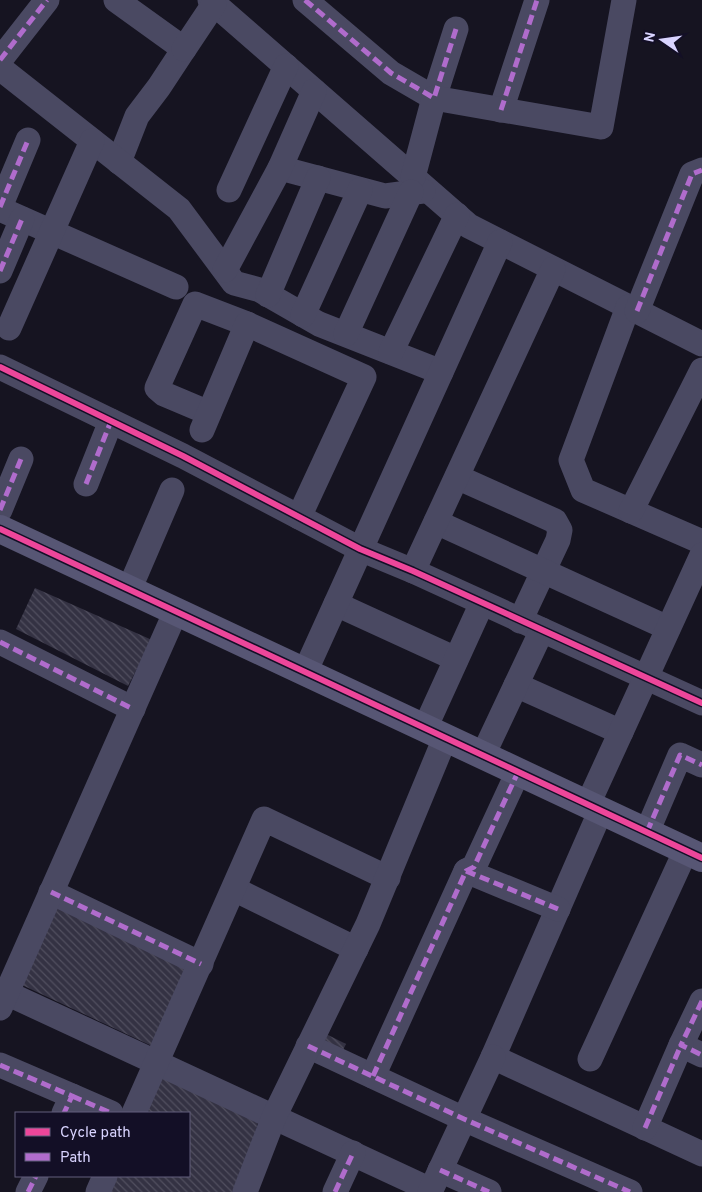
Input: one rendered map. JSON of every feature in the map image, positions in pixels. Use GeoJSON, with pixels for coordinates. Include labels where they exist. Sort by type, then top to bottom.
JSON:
{"type":"FeatureCollection","features":[{"type":"Feature","properties":{"kind":"street"},"geometry":{"type":"LineString","coordinates":[[0,60],[47,0]]}},
{"type":"Feature","properties":{"kind":"street"},"geometry":{"type":"LineString","coordinates":[[116,0],[184,49]]}},
{"type":"Feature","properties":{"kind":"street"},"geometry":{"type":"LineString","coordinates":[[305,0],[391,73],[434,98],[601,128],[624,0]]}},
{"type":"Feature","properties":{"kind":"street"},"geometry":{"type":"LineString","coordinates":[[501,110],[537,0]]}},
{"type":"Feature","properties":{"kind":"street"},"geometry":{"type":"LineString","coordinates":[[119,162],[137,116],[159,87],[212,2],[314,91],[418,187],[469,226],[702,344]]}},
{"type":"Feature","properties":{"kind":"street"},"geometry":{"type":"LineString","coordinates":[[346,334],[418,187],[434,98],[456,29]]}},
{"type":"Feature","properties":{"kind":"street"},"geometry":{"type":"LineString","coordinates":[[229,190],[286,66]]}},
{"type":"Feature","properties":{"kind":"street"},"geometry":{"type":"LineString","coordinates":[[0,68],[179,209],[234,282],[260,290],[319,324],[441,372]]}},
{"type":"Feature","properties":{"kind":"street"},"geometry":{"type":"LineString","coordinates":[[225,270],[280,168],[314,91]]}},
{"type":"Feature","properties":{"kind":"street"},"geometry":{"type":"LineString","coordinates":[[0,271],[7,212],[28,140]]}},
{"type":"Feature","properties":{"kind":"street"},"geometry":{"type":"LineString","coordinates":[[9,328],[92,141]]}},
{"type":"Feature","properties":{"kind":"street"},"geometry":{"type":"LineString","coordinates":[[280,168],[385,196],[418,187]]}},
{"type":"Feature","properties":{"kind":"street"},"geometry":{"type":"LineString","coordinates":[[702,170],[692,174],[632,309],[571,460],[583,490],[702,542]]}},
{"type":"Feature","properties":{"kind":"street"},"geometry":{"type":"LineString","coordinates":[[268,295],[318,178]]}},
{"type":"Feature","properties":{"kind":"street"},"geometry":{"type":"LineString","coordinates":[[303,315],[360,190]]}},
{"type":"Feature","properties":{"kind":"street"},"geometry":{"type":"LineString","coordinates":[[7,212],[176,287]]}},
{"type":"Feature","properties":{"kind":"street"},"geometry":{"type":"LineString","coordinates":[[391,352],[457,216]]}},
{"type":"Feature","properties":{"kind":"street"},"geometry":{"type":"LineString","coordinates":[[305,672],[500,242]]}},
{"type":"Feature","properties":{"kind":"street"},"geometry":{"type":"LineString","coordinates":[[413,571],[553,269]]}},
{"type":"Feature","properties":{"kind":"street"},"geometry":{"type":"LineString","coordinates":[[247,324],[206,421],[157,388],[195,304],[247,324],[364,377],[299,517]]}},
{"type":"Feature","properties":{"kind":"street"},"geometry":{"type":"LineString","coordinates":[[0,368],[183,456],[360,549],[413,571],[702,703]]}},
{"type":"Feature","properties":{"kind":"street"},"geometry":{"type":"LineString","coordinates":[[631,511],[702,370]]}},
{"type":"Feature","properties":{"kind":"street"},"geometry":{"type":"LineString","coordinates":[[86,484],[111,421]]}},
{"type":"Feature","properties":{"kind":"street"},"geometry":{"type":"LineString","coordinates":[[0,510],[20,459]]}},
{"type":"Feature","properties":{"kind":"street"},"geometry":{"type":"LineString","coordinates":[[457,477],[555,522],[560,530],[558,540],[544,571],[516,685],[483,755]]}},
{"type":"Feature","properties":{"kind":"street"},"geometry":{"type":"LineString","coordinates":[[129,590],[172,490]]}},
{"type":"Feature","properties":{"kind":"street"},"geometry":{"type":"LineString","coordinates":[[436,522],[668,628]]}},
{"type":"Feature","properties":{"kind":"street"},"geometry":{"type":"LineString","coordinates":[[0,530],[694,854],[590,1059]]}},
{"type":"Feature","properties":{"kind":"street"},"geometry":{"type":"LineString","coordinates":[[434,1184],[493,1057],[558,909],[620,732],[702,555]]}},
{"type":"Feature","properties":{"kind":"street"},"geometry":{"type":"LineString","coordinates":[[245,1192],[274,1117],[368,924],[388,878],[435,733],[456,659],[482,603]]}},
{"type":"Feature","properties":{"kind":"street"},"geometry":{"type":"LineString","coordinates":[[336,604],[456,659]]}},
{"type":"Feature","properties":{"kind":"street"},"geometry":{"type":"LineString","coordinates":[[176,611],[51,892],[2,997],[158,1063],[353,1153],[434,1184],[490,1192]]}},
{"type":"Feature","properties":{"kind":"street"},"geometry":{"type":"LineString","coordinates":[[0,642],[133,709]]}},
{"type":"Feature","properties":{"kind":"street"},"geometry":{"type":"LineString","coordinates":[[516,685],[620,732]]}},
{"type":"Feature","properties":{"kind":"street"},"geometry":{"type":"LineString","coordinates":[[647,832],[680,755],[702,765]]}},
{"type":"Feature","properties":{"kind":"street"},"geometry":{"type":"LineString","coordinates":[[373,1076],[466,871],[474,867],[518,772]]}},
{"type":"Feature","properties":{"kind":"street"},"geometry":{"type":"LineString","coordinates":[[134,1112],[158,1063],[264,819],[388,878]]}},
{"type":"Feature","properties":{"kind":"street"},"geometry":{"type":"LineString","coordinates":[[466,871],[558,909]]}},
{"type":"Feature","properties":{"kind":"street"},"geometry":{"type":"LineString","coordinates":[[234,889],[356,949]]}},
{"type":"Feature","properties":{"kind":"street"},"geometry":{"type":"LineString","coordinates":[[51,892],[201,964]]}},
{"type":"Feature","properties":{"kind":"street"},"geometry":{"type":"LineString","coordinates":[[646,1128],[692,1050],[702,1001]]}},
{"type":"Feature","properties":{"kind":"street"},"geometry":{"type":"LineString","coordinates":[[308,1046],[464,1119],[630,1192]]}},
{"type":"Feature","properties":{"kind":"street"},"geometry":{"type":"LineString","coordinates":[[493,1057],[702,1154]]}},
{"type":"Feature","properties":{"kind":"street"},"geometry":{"type":"LineString","coordinates":[[0,1064],[68,1105],[106,1112]]}},
{"type":"Feature","properties":{"kind":"street"},"geometry":{"type":"LineString","coordinates":[[335,1192],[353,1153]]}},
{"type":"Feature","properties":{"kind":"street"},"geometry":{"type":"LineString","coordinates":[[28,1192],[36,1177]]}},
{"type":"Feature","properties":{"kind":"street"},"geometry":{"type":"LineString","coordinates":[[98,1192],[105,1177]]}},
{"type":"Feature","properties":{"kind":"building"},"geometry":{"type":"Polygon","coordinates":[[[35,588],[152,640],[128,686],[16,629],[35,588]]]}},
{"type":"Feature","properties":{"kind":"building"},"geometry":{"type":"Polygon","coordinates":[[[55,904],[194,969],[154,1047],[22,985],[55,904]]]}},
{"type":"Feature","properties":{"kind":"building"},"geometry":{"type":"Polygon","coordinates":[[[322,1032],[346,1044],[340,1056],[317,1045],[322,1032]]]}},
{"type":"Feature","properties":{"kind":"building"},"geometry":{"type":"Polygon","coordinates":[[[162,1077],[259,1119],[238,1192],[106,1192],[113,1177],[190,1177],[190,1112],[144,1112],[162,1077]]]}},
{"type":"Feature","properties":{"kind":"marked path"},"geometry":{"type":"LineString","coordinates":[[0,60],[47,0]]}},
{"type":"Feature","properties":{"kind":"marked path"},"geometry":{"type":"LineString","coordinates":[[305,0],[391,73],[434,98],[456,29]]}},
{"type":"Feature","properties":{"kind":"marked path"},"geometry":{"type":"LineString","coordinates":[[501,110],[537,0]]}},
{"type":"Feature","properties":{"kind":"marked path"},"geometry":{"type":"LineString","coordinates":[[0,207],[28,140]]}},
{"type":"Feature","properties":{"kind":"marked path"},"geometry":{"type":"LineString","coordinates":[[637,311],[692,174],[702,170]]}},
{"type":"Feature","properties":{"kind":"marked path"},"geometry":{"type":"LineString","coordinates":[[0,271],[22,219]]}},
{"type":"Feature","properties":{"kind":"marked path"},"geometry":{"type":"LineString","coordinates":[[86,484],[111,421]]}},
{"type":"Feature","properties":{"kind":"marked path"},"geometry":{"type":"LineString","coordinates":[[0,510],[21,459]]}},
{"type":"Feature","properties":{"kind":"marked path"},"geometry":{"type":"LineString","coordinates":[[0,642],[133,709]]}},
{"type":"Feature","properties":{"kind":"marked path"},"geometry":{"type":"LineString","coordinates":[[647,832],[680,755],[702,765]]}},
{"type":"Feature","properties":{"kind":"marked path"},"geometry":{"type":"LineString","coordinates":[[373,1076],[466,871],[474,867],[518,772]]}},
{"type":"Feature","properties":{"kind":"marked path"},"geometry":{"type":"LineString","coordinates":[[466,871],[558,909]]}},
{"type":"Feature","properties":{"kind":"marked path"},"geometry":{"type":"LineString","coordinates":[[51,892],[201,964]]}},
{"type":"Feature","properties":{"kind":"marked path"},"geometry":{"type":"LineString","coordinates":[[702,1001],[681,1045],[702,1055]]}},
{"type":"Feature","properties":{"kind":"marked path"},"geometry":{"type":"LineString","coordinates":[[645,1128],[681,1045]]}},
{"type":"Feature","properties":{"kind":"marked path"},"geometry":{"type":"LineString","coordinates":[[308,1046],[464,1119],[630,1192]]}},
{"type":"Feature","properties":{"kind":"marked path"},"geometry":{"type":"LineString","coordinates":[[0,1065],[72,1096],[64,1112]]}},
{"type":"Feature","properties":{"kind":"marked path"},"geometry":{"type":"LineString","coordinates":[[72,1096],[109,1112]]}},
{"type":"Feature","properties":{"kind":"marked path"},"geometry":{"type":"LineString","coordinates":[[335,1192],[353,1153]]}},
{"type":"Feature","properties":{"kind":"marked path"},"geometry":{"type":"LineString","coordinates":[[440,1170],[489,1192]]}},
{"type":"Feature","properties":{"kind":"marked path"},"geometry":{"type":"LineString","coordinates":[[28,1192],[36,1177]]}},
{"type":"Feature","properties":{"kind":"cycle path"},"geometry":{"type":"LineString","coordinates":[[0,367],[183,456],[360,549],[413,571],[702,703]]}},
{"type":"Feature","properties":{"kind":"cycle path"},"geometry":{"type":"LineString","coordinates":[[0,529],[702,858]]}}]}
